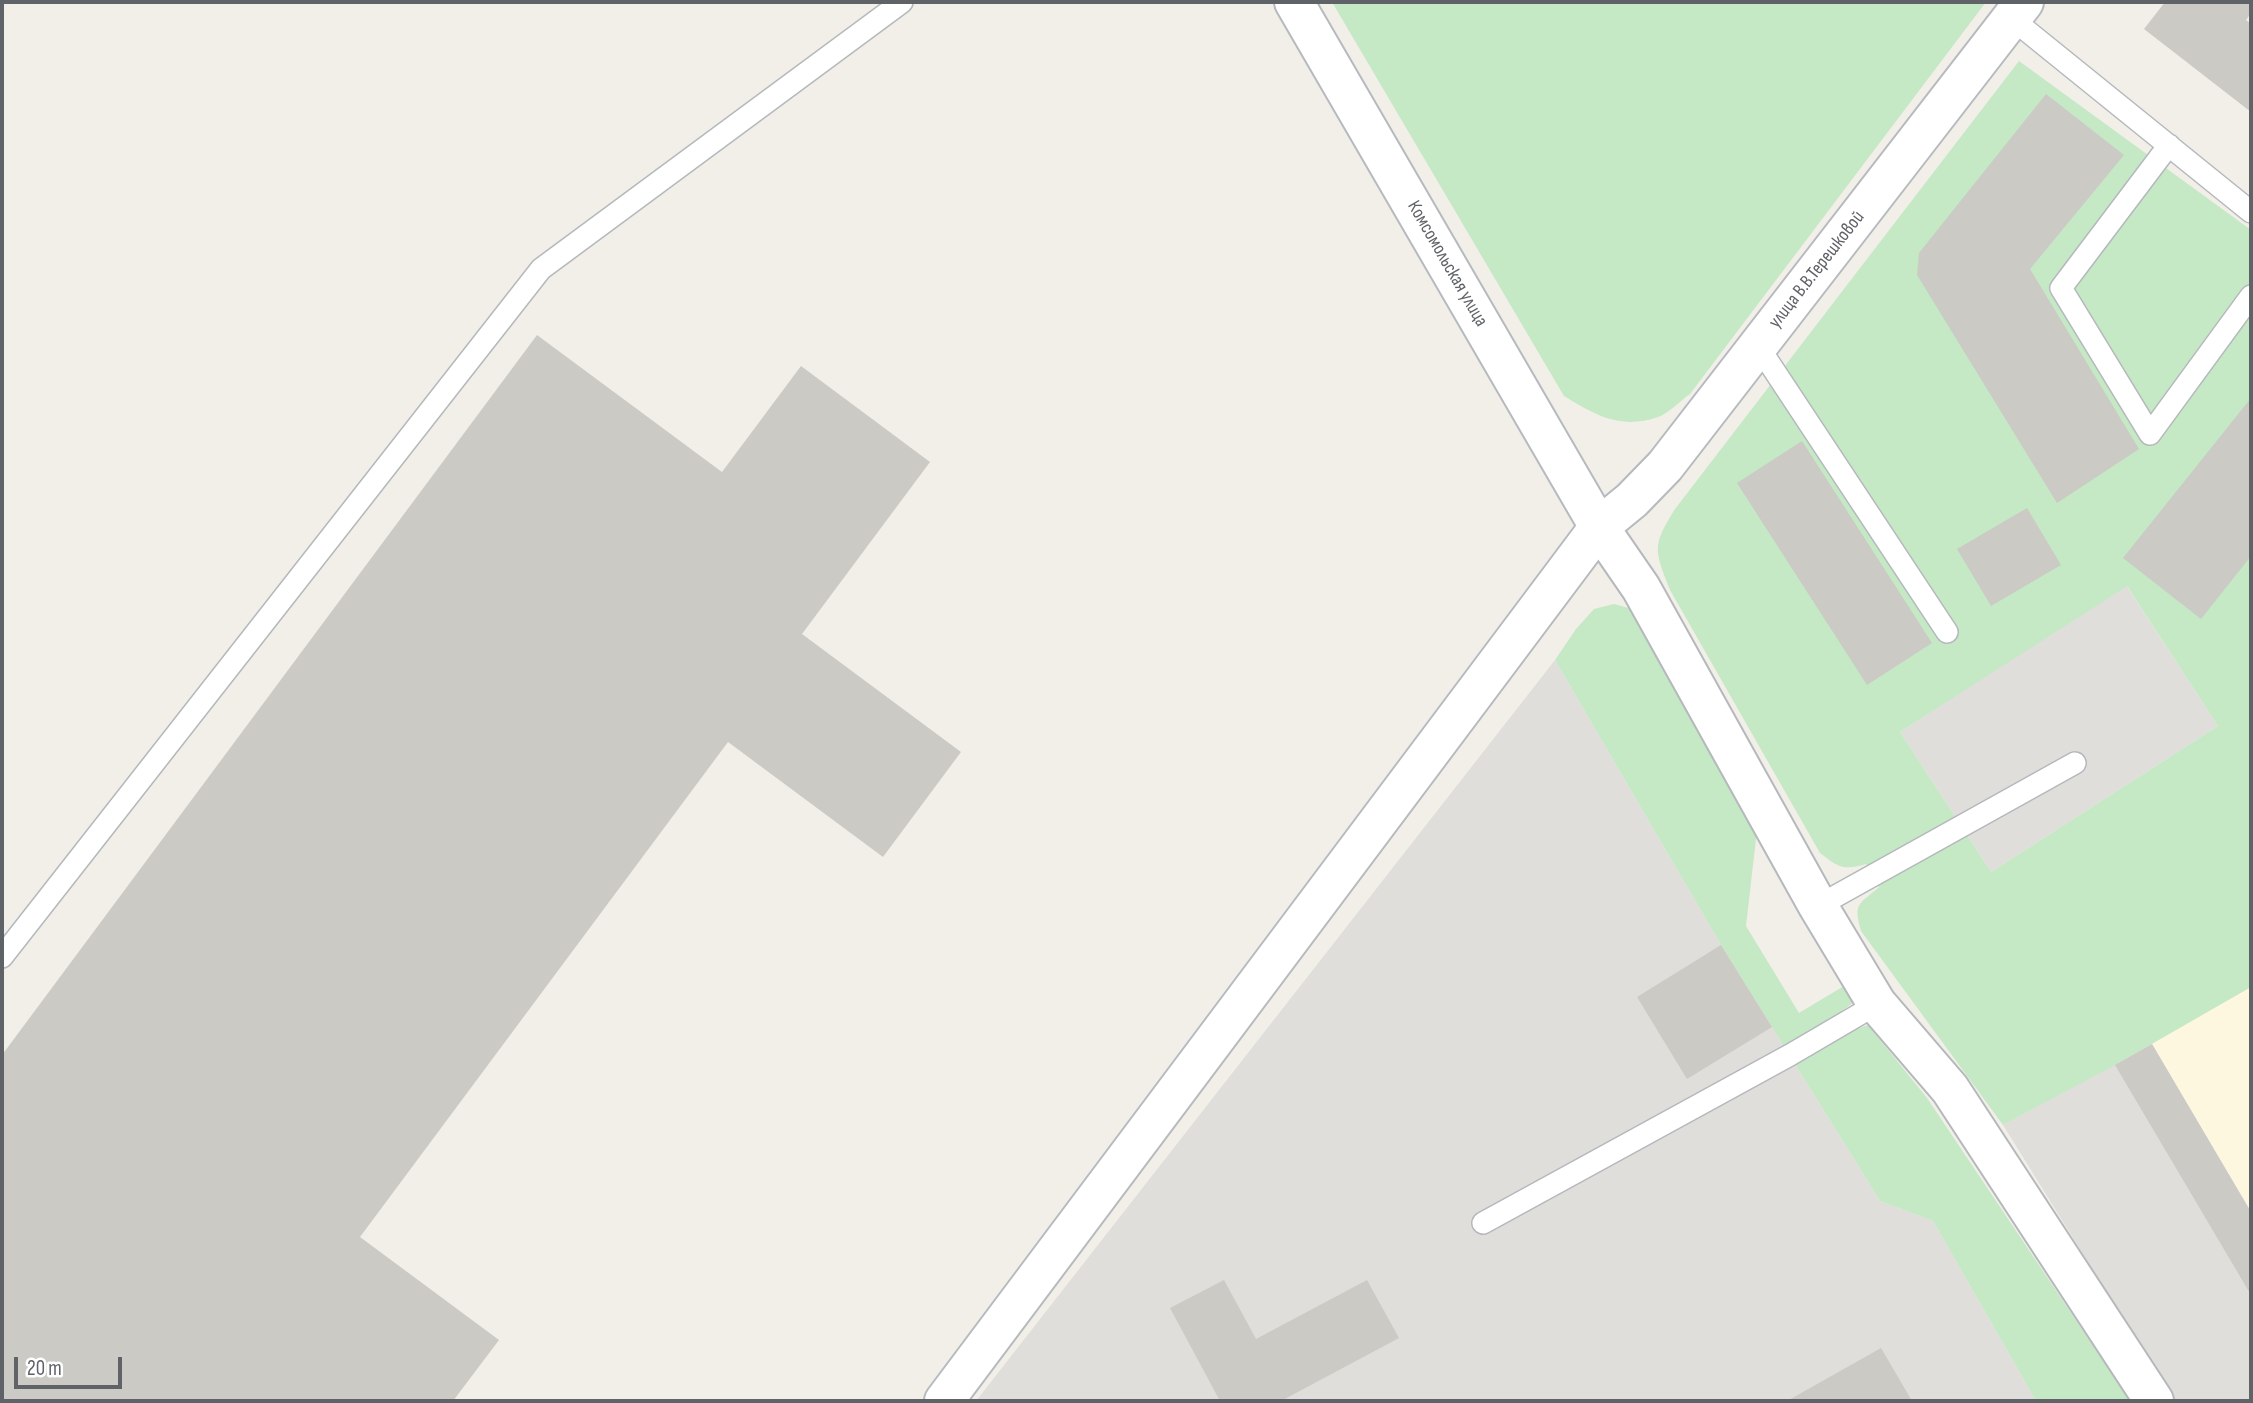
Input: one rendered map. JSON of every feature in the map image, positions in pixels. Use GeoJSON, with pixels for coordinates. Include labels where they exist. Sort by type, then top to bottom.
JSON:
{"type":"FeatureCollection","features":[{"type":"Feature","properties":{"kind":"main road","name":"Комсомольская улица"},"geometry":{"type":"LineString","coordinates":[[1294,2],[1600,527],[1641,588],[1818,906],[1877,1004],[1950,1089],[2154,1401]]}},
{"type":"Feature","properties":{"kind":"main road","name":"улица В.В.Терешковой"},"geometry":{"type":"LineString","coordinates":[[944,1401],[1600,527],[1632,500],[1665,466],[2018,10]]}},
{"type":"Feature","properties":{"kind":"lane"},"geometry":{"type":"LineString","coordinates":[[2,957],[541,269],[902,2]]}},
{"type":"Feature","properties":{"kind":"lane"},"geometry":{"type":"LineString","coordinates":[[2018,10],[2169,145],[2251,212]]}},
{"type":"Feature","properties":{"kind":"lane"},"geometry":{"type":"LineString","coordinates":[[2169,145],[2062,288],[2150,434],[2251,296]]}},
{"type":"Feature","properties":{"kind":"lane"},"geometry":{"type":"LineString","coordinates":[[1758,346],[1947,632]]}},
{"type":"Feature","properties":{"kind":"lane"},"geometry":{"type":"LineString","coordinates":[[1818,906],[2075,762]]}},
{"type":"Feature","properties":{"kind":"lane"},"geometry":{"type":"LineString","coordinates":[[1483,1223],[1790,1055],[1877,1004]]}},
{"type":"Feature","properties":{"kind":"shaded area"},"geometry":{"type":"Polygon","coordinates":[[[2126,585],[2218,726],[1991,872],[1900,732],[2126,585]]]}},
{"type":"Feature","properties":{"kind":"shaded area"},"geometry":{"type":"Polygon","coordinates":[[[1555,660],[1721,945],[1880,1201],[1933,1221],[2036,1401],[976,1401],[1555,660]]]}},
{"type":"Feature","properties":{"kind":"shaded area"},"geometry":{"type":"Polygon","coordinates":[[[2251,987],[2251,1212],[2152,1044],[2251,987]]]}},
{"type":"Feature","properties":{"kind":"shaded area"},"geometry":{"type":"Polygon","coordinates":[[[2152,1044],[2251,1212],[2251,1401],[2174,1401],[2003,1125],[2152,1044]]]}},
{"type":"Feature","properties":{"kind":"green space"},"geometry":{"type":"Polygon","coordinates":[[[1332,2],[1986,2],[1690,394],[1658,417],[1632,422],[1598,414],[1564,396],[1332,2]]]}},
{"type":"Feature","properties":{"kind":"green space"},"geometry":{"type":"Polygon","coordinates":[[[2019,61],[2251,230],[2251,987],[2003,1125],[1861,931],[1858,909],[1862,901],[1879,887],[1866,864],[1841,866],[1820,853],[1670,590],[1658,556],[1658,548],[1662,532],[1675,509],[2019,61]],[[2127,586],[1900,732],[1991,872],[2218,726],[2127,586]]]}},
{"type":"Feature","properties":{"kind":"green space"},"geometry":{"type":"Polygon","coordinates":[[[1614,604],[1632,609],[1757,830],[1746,926],[1799,1013],[1844,986],[1854,1002],[1832,1018],[1843,1034],[1868,1025],[1927,1098],[2130,1401],[2036,1401],[1933,1221],[1880,1201],[1721,945],[1555,660],[1576,629],[1594,609],[1614,604]]]}},
{"type":"Feature","properties":{"kind":"building"},"geometry":{"type":"Polygon","coordinates":[[[2165,2],[2251,2],[2251,13],[2246,20],[2251,24],[2251,112],[2144,29],[2165,2]]]}},
{"type":"Feature","properties":{"kind":"building"},"geometry":{"type":"Polygon","coordinates":[[[2046,94],[2124,155],[2030,269],[2139,449],[2057,503],[1917,275],[1919,253],[2046,94]]]}},
{"type":"Feature","properties":{"kind":"building"},"geometry":{"type":"Polygon","coordinates":[[[537,335],[722,472],[801,366],[930,462],[802,634],[961,752],[883,857],[728,742],[360,1237],[499,1340],[453,1401],[2,1401],[2,1055],[537,335]]]}},
{"type":"Feature","properties":{"kind":"building"},"geometry":{"type":"Polygon","coordinates":[[[2251,398],[2251,556],[2201,619],[2123,558],[2251,398]]]}},
{"type":"Feature","properties":{"kind":"building"},"geometry":{"type":"Polygon","coordinates":[[[1802,441],[1932,643],[1867,685],[1737,483],[1802,441]]]}},
{"type":"Feature","properties":{"kind":"building"},"geometry":{"type":"Polygon","coordinates":[[[2027,508],[2061,565],[1991,606],[1957,549],[2027,508]]]}},
{"type":"Feature","properties":{"kind":"building"},"geometry":{"type":"Polygon","coordinates":[[[1721,945],[1772,1027],[1687,1079],[1637,997],[1721,945]]]}},
{"type":"Feature","properties":{"kind":"building"},"geometry":{"type":"Polygon","coordinates":[[[2152,1044],[2251,1212],[2251,1295],[2115,1065],[2152,1044]]]}},
{"type":"Feature","properties":{"kind":"building"},"geometry":{"type":"Polygon","coordinates":[[[1224,1280],[1256,1339],[1367,1280],[1399,1338],[1281,1401],[1220,1401],[1170,1308],[1224,1280]]]}},
{"type":"Feature","properties":{"kind":"building"},"geometry":{"type":"Polygon","coordinates":[[[1881,1348],[1912,1401],[1787,1401],[1881,1348]]]}}]}
